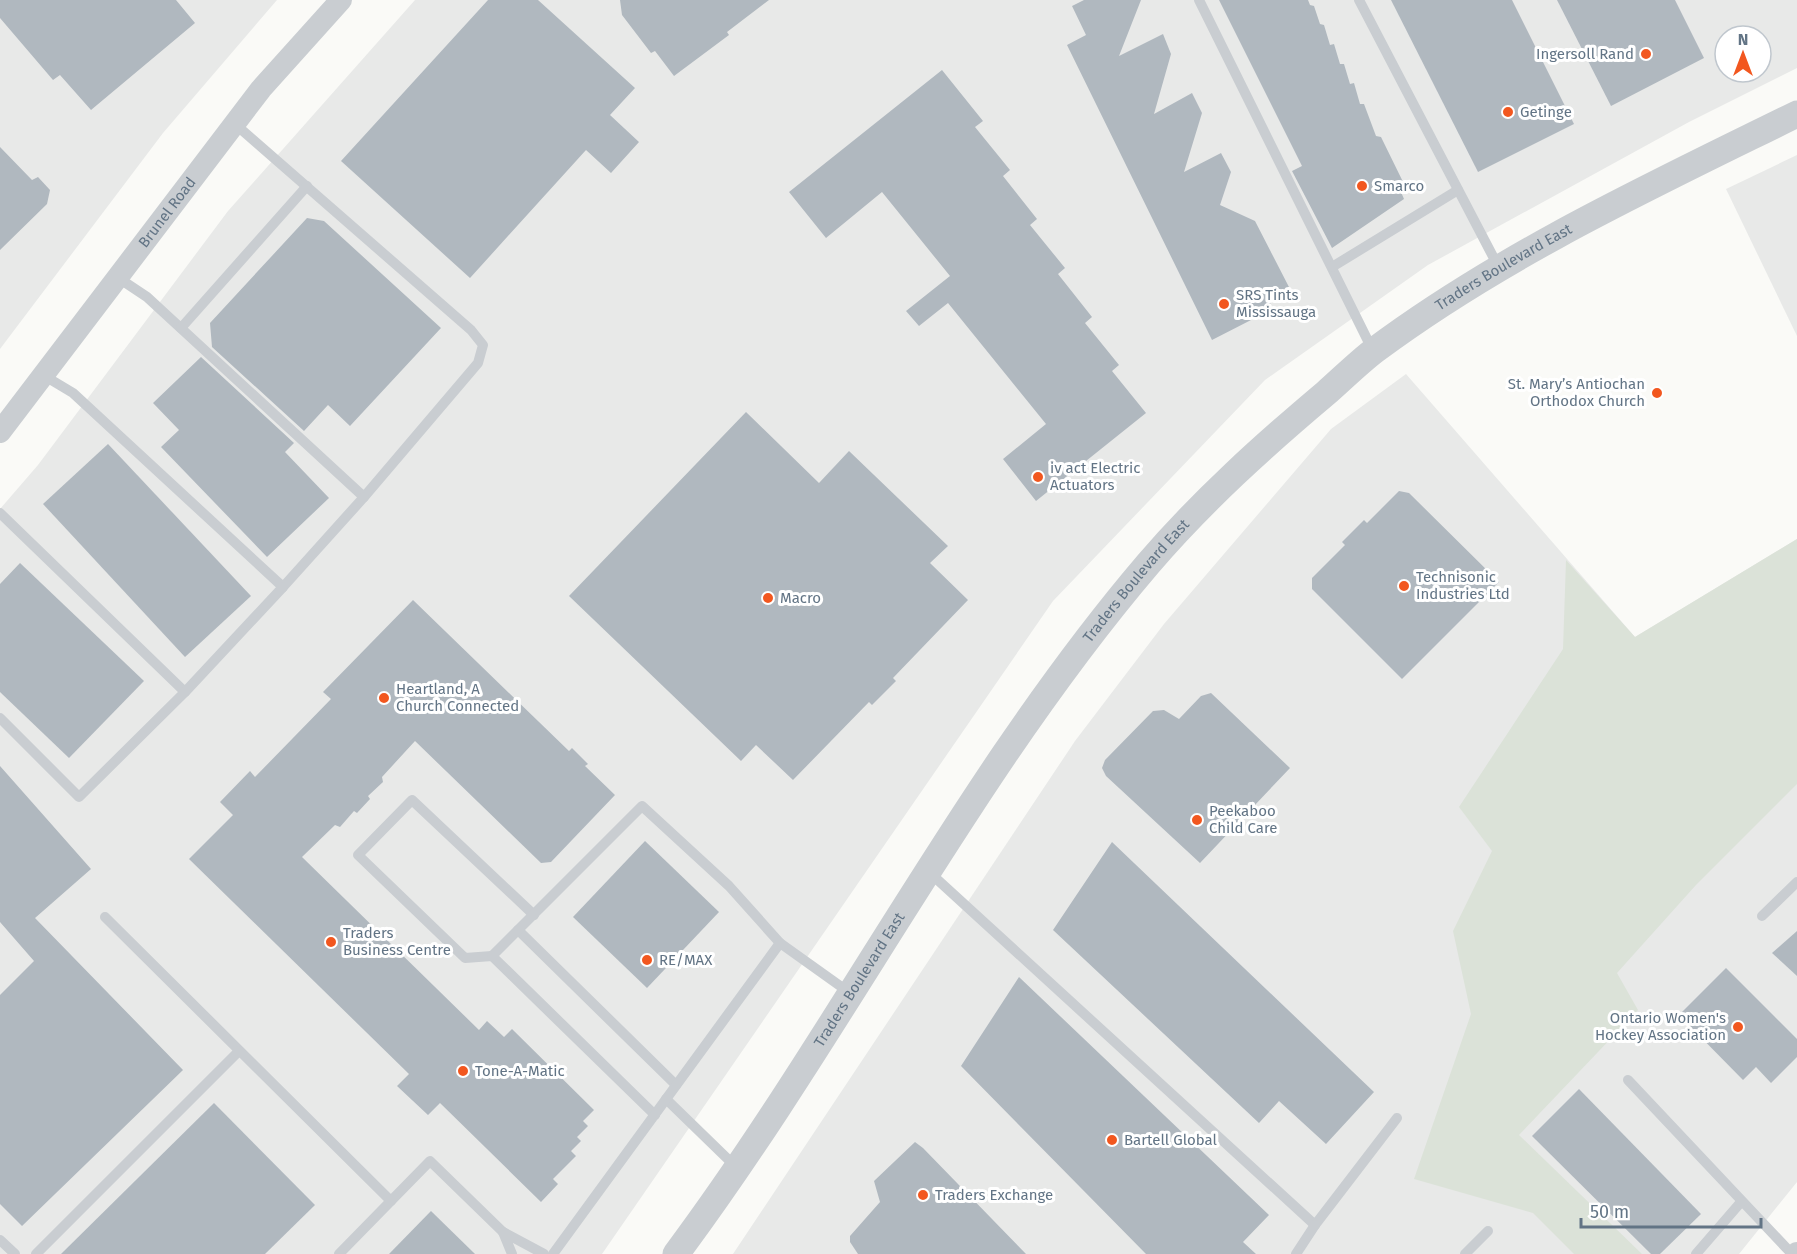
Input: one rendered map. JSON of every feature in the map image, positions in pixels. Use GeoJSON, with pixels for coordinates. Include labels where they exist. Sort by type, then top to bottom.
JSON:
{"type":"FeatureCollection","features":[{"type":"Feature","properties":{"kind":"street","name":"Brunel Road"},"geometry":{"type":"LineString","coordinates":[[0,432],[261,89],[341,0]]}},
{"type":"Feature","properties":{"kind":"street","name":"Traders Boulevard East"},"geometry":{"type":"LineString","coordinates":[[676,1254],[852,994],[929,872],[1068,666],[1148,564],[1262,446],[1373,352],[1499,269],[1797,114]]}},
{"type":"Feature","properties":{"kind":"lane"},"geometry":{"type":"LineString","coordinates":[[1199,0],[1373,352]]}},
{"type":"Feature","properties":{"kind":"lane"},"geometry":{"type":"LineString","coordinates":[[1359,0],[1499,269]]}},
{"type":"Feature","properties":{"kind":"lane"},"geometry":{"type":"LineString","coordinates":[[0,718],[79,797],[185,692],[283,587],[364,497],[478,363],[483,345],[471,330],[235,124]]}},
{"type":"Feature","properties":{"kind":"lane"},"geometry":{"type":"LineString","coordinates":[[181,328],[307,186]]}},
{"type":"Feature","properties":{"kind":"lane"},"geometry":{"type":"LineString","coordinates":[[1332,267],[1458,190]]}},
{"type":"Feature","properties":{"kind":"lane"},"geometry":{"type":"LineString","coordinates":[[117,278],[147,297],[364,497]]}},
{"type":"Feature","properties":{"kind":"lane"},"geometry":{"type":"LineString","coordinates":[[43,375],[72,393],[283,587]]}},
{"type":"Feature","properties":{"kind":"lane"},"geometry":{"type":"LineString","coordinates":[[0,513],[185,692]]}},
{"type":"Feature","properties":{"kind":"lane"},"geometry":{"type":"LineString","coordinates":[[534,915],[412,800],[358,855],[465,958],[492,956],[534,915],[642,806],[729,886],[780,944],[852,994]]}},
{"type":"Feature","properties":{"kind":"lane"},"geometry":{"type":"LineString","coordinates":[[929,872],[1316,1225]]}},
{"type":"Feature","properties":{"kind":"lane"},"geometry":{"type":"LineString","coordinates":[[1762,916],[1797,882]]}},
{"type":"Feature","properties":{"kind":"lane"},"geometry":{"type":"LineString","coordinates":[[105,917],[391,1201]]}},
{"type":"Feature","properties":{"kind":"lane"},"geometry":{"type":"LineString","coordinates":[[518,930],[676,1085]]}},
{"type":"Feature","properties":{"kind":"lane"},"geometry":{"type":"LineString","coordinates":[[553,1254],[780,944]]}},
{"type":"Feature","properties":{"kind":"lane"},"geometry":{"type":"LineString","coordinates":[[492,956],[655,1114]]}},
{"type":"Feature","properties":{"kind":"lane"},"geometry":{"type":"LineString","coordinates":[[36,1254],[239,1051]]}},
{"type":"Feature","properties":{"kind":"lane"},"geometry":{"type":"LineString","coordinates":[[1628,1080],[1792,1254]]}},
{"type":"Feature","properties":{"kind":"lane"},"geometry":{"type":"LineString","coordinates":[[666,1099],[736,1167]]}},
{"type":"Feature","properties":{"kind":"lane"},"geometry":{"type":"LineString","coordinates":[[1296,1254],[1397,1118]]}},
{"type":"Feature","properties":{"kind":"lane"},"geometry":{"type":"LineString","coordinates":[[339,1254],[430,1161],[503,1232],[544,1254]]}},
{"type":"Feature","properties":{"kind":"lane"},"geometry":{"type":"LineString","coordinates":[[1696,1254],[1741,1202]]}},
{"type":"Feature","properties":{"kind":"lane"},"geometry":{"type":"LineString","coordinates":[[1465,1254],[1488,1231]]}},
{"type":"Feature","properties":{"kind":"lane"},"geometry":{"type":"LineString","coordinates":[[503,1232],[512,1254]]}},
{"type":"Feature","properties":{"kind":"lane"},"geometry":{"type":"LineString","coordinates":[[0,1240],[15,1254]]}},
{"type":"Feature","properties":{"kind":"shaded area"},"geometry":{"type":"Polygon","coordinates":[[[0,0],[277,0],[163,133],[0,349],[0,0]]]}},
{"type":"Feature","properties":{"kind":"shaded area"},"geometry":{"type":"Polygon","coordinates":[[[415,0],[1797,0],[1797,68],[1773,80],[1773,24],[1713,24],[1713,84],[1765,84],[1689,122],[1428,265],[1265,380],[1053,601],[602,1254],[0,1254],[0,509],[38,465],[228,211],[415,0]]]}},
{"type":"Feature","properties":{"kind":"shaded area"},"geometry":{"type":"Polygon","coordinates":[[[1797,155],[1797,336],[1726,189],[1797,155]]]}},
{"type":"Feature","properties":{"kind":"shaded area"},"geometry":{"type":"Polygon","coordinates":[[[1406,374],[1635,637],[1797,539],[1797,1182],[1739,1254],[733,1254],[1075,741],[1164,624],[1331,429],[1406,374]]]}},
{"type":"Feature","properties":{"kind":"shaded area"},"geometry":{"type":"Polygon","coordinates":[[[1797,539],[1797,784],[1696,885],[1617,973],[1638,1010],[1519,1135],[1642,1254],[1574,1254],[1533,1213],[1414,1179],[1471,1014],[1453,931],[1492,851],[1459,807],[1563,649],[1566,560],[1635,637],[1797,539]]]}},
{"type":"Feature","properties":{"kind":"building"},"geometry":{"type":"Polygon","coordinates":[[[0,0],[176,0],[195,23],[91,110],[60,75],[53,80],[0,18],[0,0]]]}},
{"type":"Feature","properties":{"kind":"building"},"geometry":{"type":"Polygon","coordinates":[[[488,0],[538,0],[635,88],[610,115],[639,142],[611,173],[586,150],[470,278],[341,161],[488,0]]]}},
{"type":"Feature","properties":{"kind":"building"},"geometry":{"type":"Polygon","coordinates":[[[620,0],[769,0],[727,32],[729,35],[674,76],[655,51],[651,53],[622,15],[620,0]]]}},
{"type":"Feature","properties":{"kind":"building"},"geometry":{"type":"Polygon","coordinates":[[[1084,0],[1141,0],[1119,56],[1163,34],[1171,54],[1154,114],[1192,93],[1202,113],[1184,172],[1221,153],[1231,172],[1220,205],[1255,221],[1290,289],[1251,314],[1253,319],[1212,340],[1067,45],[1086,35],[1072,6],[1084,0]]]}},
{"type":"Feature","properties":{"kind":"building"},"geometry":{"type":"Polygon","coordinates":[[[1219,0],[1308,0],[1310,5],[1314,6],[1320,24],[1324,25],[1330,45],[1334,44],[1340,64],[1344,64],[1350,84],[1354,83],[1360,104],[1364,104],[1376,136],[1381,137],[1406,188],[1401,192],[1404,199],[1332,248],[1292,171],[1302,166],[1219,0]]]}},
{"type":"Feature","properties":{"kind":"building"},"geometry":{"type":"Polygon","coordinates":[[[1391,0],[1512,0],[1574,124],[1478,172],[1391,0]]]}},
{"type":"Feature","properties":{"kind":"building"},"geometry":{"type":"Polygon","coordinates":[[[1557,0],[1675,0],[1704,58],[1611,106],[1557,0]]]}},
{"type":"Feature","properties":{"kind":"building"},"geometry":{"type":"Polygon","coordinates":[[[942,70],[983,121],[975,127],[1010,170],[1003,176],[1037,219],[1030,225],[1065,268],[1058,274],[1092,317],[1085,323],[1119,365],[1112,371],[1146,413],[1036,501],[1003,459],[1046,424],[948,303],[919,326],[906,311],[950,276],[882,192],[826,238],[789,192],[942,70]]]}},
{"type":"Feature","properties":{"kind":"building"},"geometry":{"type":"Polygon","coordinates":[[[0,147],[32,180],[38,177],[50,190],[47,204],[0,250],[0,147]]]}},
{"type":"Feature","properties":{"kind":"building"},"geometry":{"type":"Polygon","coordinates":[[[307,218],[324,221],[441,328],[350,426],[328,405],[304,431],[212,347],[210,323],[307,218]]]}},
{"type":"Feature","properties":{"kind":"building"},"geometry":{"type":"Polygon","coordinates":[[[201,357],[294,443],[285,452],[329,498],[267,557],[161,447],[179,430],[153,403],[201,357]]]}},
{"type":"Feature","properties":{"kind":"building","name":"Macro"},"geometry":{"type":"Polygon","coordinates":[[[746,412],[819,483],[849,451],[948,546],[930,563],[968,600],[893,678],[896,681],[872,705],[869,702],[793,780],[756,745],[741,761],[569,596],[746,412]]]}},
{"type":"Feature","properties":{"kind":"building"},"geometry":{"type":"Polygon","coordinates":[[[108,444],[251,596],[185,657],[43,504],[108,444]]]}},
{"type":"Feature","properties":{"kind":"building","name":"Technisonic Industries Ltd"},"geometry":{"type":"Polygon","coordinates":[[[1399,491],[1409,493],[1499,582],[1402,679],[1312,589],[1312,578],[1345,545],[1342,542],[1364,520],[1367,523],[1399,491]]]}},
{"type":"Feature","properties":{"kind":"building"},"geometry":{"type":"Polygon","coordinates":[[[20,563],[144,681],[69,758],[0,692],[0,584],[20,563]]]}},
{"type":"Feature","properties":{"kind":"building","name":"Traders Business Centre"},"geometry":{"type":"Polygon","coordinates":[[[413,600],[569,751],[572,748],[588,764],[585,766],[615,795],[551,862],[541,863],[415,741],[382,777],[383,782],[368,796],[370,799],[357,813],[354,811],[340,827],[335,825],[302,857],[479,1030],[487,1021],[504,1037],[512,1029],[594,1110],[583,1121],[588,1126],[577,1137],[581,1141],[571,1151],[576,1156],[553,1179],[558,1184],[541,1202],[440,1103],[428,1115],[397,1086],[409,1074],[189,859],[233,815],[220,802],[250,771],[255,777],[331,699],[323,692],[413,600]]]}},
{"type":"Feature","properties":{"kind":"building","name":"Peekaboo Child Care"},"geometry":{"type":"Polygon","coordinates":[[[1211,693],[1290,768],[1200,863],[1106,776],[1102,768],[1105,760],[1153,711],[1164,710],[1179,719],[1201,696],[1211,693]]]}},
{"type":"Feature","properties":{"kind":"building"},"geometry":{"type":"Polygon","coordinates":[[[0,766],[91,869],[35,918],[183,1070],[22,1226],[0,1204],[0,995],[34,961],[0,922],[0,766]]]}},
{"type":"Feature","properties":{"kind":"building"},"geometry":{"type":"Polygon","coordinates":[[[645,841],[719,912],[647,988],[573,917],[645,841]]]}},
{"type":"Feature","properties":{"kind":"building"},"geometry":{"type":"Polygon","coordinates":[[[1112,842],[1374,1092],[1326,1144],[1279,1101],[1259,1123],[1053,930],[1112,842]]]}},
{"type":"Feature","properties":{"kind":"building"},"geometry":{"type":"Polygon","coordinates":[[[1797,931],[1797,976],[1772,953],[1797,931]]]}},
{"type":"Feature","properties":{"kind":"building","name":"Ontario Women's Hockey Association"},"geometry":{"type":"Polygon","coordinates":[[[1726,968],[1797,1039],[1797,1057],[1771,1083],[1756,1067],[1743,1080],[1679,1015],[1726,968]]]}},
{"type":"Feature","properties":{"kind":"building","name":"Bartell Global"},"geometry":{"type":"Polygon","coordinates":[[[1019,977],[1269,1215],[1243,1242],[1256,1254],[1146,1254],[961,1066],[1019,977]]]}},
{"type":"Feature","properties":{"kind":"building"},"geometry":{"type":"Polygon","coordinates":[[[1579,1089],[1701,1214],[1660,1254],[1651,1254],[1532,1136],[1579,1089]]]}},
{"type":"Feature","properties":{"kind":"building"},"geometry":{"type":"Polygon","coordinates":[[[214,1103],[315,1205],[265,1254],[61,1254],[214,1103]]]}},
{"type":"Feature","properties":{"kind":"building","name":"Traders Exchange"},"geometry":{"type":"Polygon","coordinates":[[[915,1142],[1026,1254],[858,1254],[850,1242],[850,1236],[880,1202],[874,1181],[915,1142]]]}},
{"type":"Feature","properties":{"kind":"building"},"geometry":{"type":"Polygon","coordinates":[[[431,1211],[475,1254],[389,1254],[431,1211]]]}},
{"type":"Feature","properties":{"kind":"place","name":"Ingersoll Rand"},"geometry":{"type":"Point","coordinates":[1646,54]}},
{"type":"Feature","properties":{"kind":"place","name":"Getinge"},"geometry":{"type":"Point","coordinates":[1508,112]}},
{"type":"Feature","properties":{"kind":"place","name":"Smarco"},"geometry":{"type":"Point","coordinates":[1362,186]}},
{"type":"Feature","properties":{"kind":"place","name":"SRS Tints Mississauga"},"geometry":{"type":"Point","coordinates":[1224,304]}},
{"type":"Feature","properties":{"kind":"place","name":"St. Mary’s Antiochan Orthodox Church"},"geometry":{"type":"Point","coordinates":[1657,393]}},
{"type":"Feature","properties":{"kind":"place","name":"iv act Electric Actuators"},"geometry":{"type":"Point","coordinates":[1038,477]}},
{"type":"Feature","properties":{"kind":"place","name":"Technisonic Industries Ltd"},"geometry":{"type":"Point","coordinates":[1404,586]}},
{"type":"Feature","properties":{"kind":"place","name":"Macro"},"geometry":{"type":"Point","coordinates":[768,598]}},
{"type":"Feature","properties":{"kind":"place","name":"Heartland, A Church Connected"},"geometry":{"type":"Point","coordinates":[384,698]}},
{"type":"Feature","properties":{"kind":"place","name":"Peekaboo Child Care"},"geometry":{"type":"Point","coordinates":[1197,820]}},
{"type":"Feature","properties":{"kind":"place","name":"Traders Business Centre"},"geometry":{"type":"Point","coordinates":[331,942]}},
{"type":"Feature","properties":{"kind":"place","name":"RE/MAX"},"geometry":{"type":"Point","coordinates":[647,960]}},
{"type":"Feature","properties":{"kind":"place","name":"Ontario Women's Hockey Association"},"geometry":{"type":"Point","coordinates":[1738,1027]}},
{"type":"Feature","properties":{"kind":"place","name":"Tone-A-Matic"},"geometry":{"type":"Point","coordinates":[463,1071]}},
{"type":"Feature","properties":{"kind":"place","name":"Bartell Global"},"geometry":{"type":"Point","coordinates":[1112,1140]}},
{"type":"Feature","properties":{"kind":"place","name":"Traders Exchange"},"geometry":{"type":"Point","coordinates":[923,1195]}}]}
